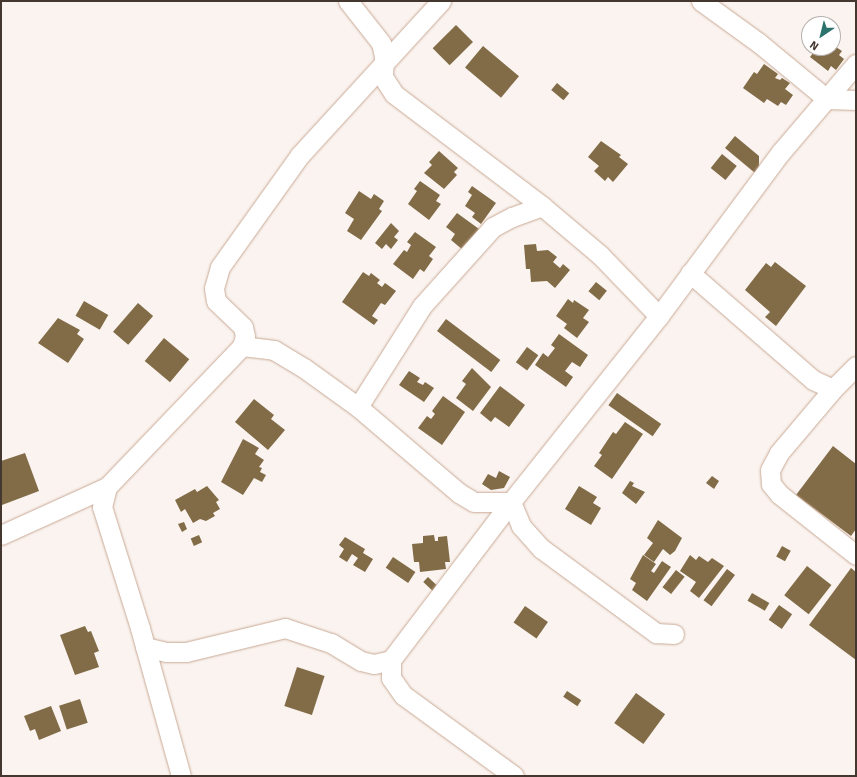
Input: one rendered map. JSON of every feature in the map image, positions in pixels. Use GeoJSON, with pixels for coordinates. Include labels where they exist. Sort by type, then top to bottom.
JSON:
{"type":"FeatureCollection","features":[{"type":"Feature","properties":{"kind":"street"},"geometry":{"type":"LineString","coordinates":[[348,1],[381,43],[384,56],[382,67],[386,84],[406,105],[542,206],[600,255],[659,316]]}},
{"type":"Feature","properties":{"kind":"street"},"geometry":{"type":"LineString","coordinates":[[1,536],[107,488],[242,346],[245,336],[243,327],[216,301],[214,288],[220,267],[300,155],[340,108],[382,67],[441,1]]}},
{"type":"Feature","properties":{"kind":"street"},"geometry":{"type":"LineString","coordinates":[[701,1],[759,43],[827,99],[836,101],[854,100],[842,79]]}},
{"type":"Feature","properties":{"kind":"street"},"geometry":{"type":"LineString","coordinates":[[514,776],[403,694],[391,678],[391,660],[511,502],[659,316],[781,152],[856,64]]}},
{"type":"Feature","properties":{"kind":"street"},"geometry":{"type":"LineString","coordinates":[[358,407],[422,306],[493,227],[512,216],[542,206]]}},
{"type":"Feature","properties":{"kind":"street"},"geometry":{"type":"LineString","coordinates":[[690,273],[813,380],[833,389]]}},
{"type":"Feature","properties":{"kind":"street"},"geometry":{"type":"LineString","coordinates":[[242,346],[274,350],[304,368],[358,407],[459,493],[474,502],[511,502]]}},
{"type":"Feature","properties":{"kind":"street"},"geometry":{"type":"LineString","coordinates":[[856,366],[833,389],[779,453],[770,470],[771,484],[793,506],[856,555]]}},
{"type":"Feature","properties":{"kind":"street"},"geometry":{"type":"LineString","coordinates":[[107,488],[102,507],[145,647],[180,776]]}},
{"type":"Feature","properties":{"kind":"street"},"geometry":{"type":"LineString","coordinates":[[82,500],[105,516]]}},
{"type":"Feature","properties":{"kind":"street"},"geometry":{"type":"LineString","coordinates":[[511,502],[521,526],[542,549],[656,633],[674,634]]}},
{"type":"Feature","properties":{"kind":"street"},"geometry":{"type":"LineString","coordinates":[[145,647],[175,652],[285,628],[331,643],[361,661],[374,664],[391,660]]}},
{"type":"Feature","properties":{"kind":"street"},"geometry":{"type":"LineString","coordinates":[[155,683],[175,652]]}},
{"type":"Feature","properties":{"kind":"building"},"geometry":{"type":"Polygon","coordinates":[[[456,25],[473,42],[450,65],[433,48],[456,25]]]}},
{"type":"Feature","properties":{"kind":"building"},"geometry":{"type":"Polygon","coordinates":[[[483,46],[519,76],[501,98],[465,67],[483,46]]]}},
{"type":"Feature","properties":{"kind":"building"},"geometry":{"type":"Polygon","coordinates":[[[840,56],[844,59],[836,70],[831,66],[828,71],[810,57],[840,56]]]}},
{"type":"Feature","properties":{"kind":"building"},"geometry":{"type":"Polygon","coordinates":[[[764,64],[778,74],[775,78],[780,80],[782,78],[790,83],[785,89],[793,95],[786,105],[781,102],[778,106],[767,99],[764,103],[743,88],[754,72],[757,74],[764,64]]]}},
{"type":"Feature","properties":{"kind":"building"},"geometry":{"type":"Polygon","coordinates":[[[557,83],[569,93],[563,100],[551,90],[557,83]]]}},
{"type":"Feature","properties":{"kind":"building"},"geometry":{"type":"Polygon","coordinates":[[[735,136],[759,156],[759,166],[755,173],[725,148],[735,136]]]}},
{"type":"Feature","properties":{"kind":"building"},"geometry":{"type":"Polygon","coordinates":[[[601,141],[621,155],[619,157],[628,164],[613,182],[608,177],[605,181],[594,171],[599,166],[588,157],[601,141]]]}},
{"type":"Feature","properties":{"kind":"building"},"geometry":{"type":"Polygon","coordinates":[[[439,151],[458,168],[454,172],[457,175],[444,189],[424,173],[432,165],[429,162],[439,151]]]}},
{"type":"Feature","properties":{"kind":"building"},"geometry":{"type":"Polygon","coordinates":[[[722,154],[737,166],[725,180],[711,168],[722,154]]]}},
{"type":"Feature","properties":{"kind":"building"},"geometry":{"type":"Polygon","coordinates":[[[420,181],[440,195],[436,201],[441,204],[429,220],[408,204],[417,191],[414,189],[420,181]]]}},
{"type":"Feature","properties":{"kind":"building"},"geometry":{"type":"Polygon","coordinates":[[[472,186],[496,203],[481,224],[472,217],[475,213],[465,206],[472,195],[468,192],[472,186]]]}},
{"type":"Feature","properties":{"kind":"building"},"geometry":{"type":"Polygon","coordinates":[[[359,191],[371,199],[374,194],[384,201],[379,209],[382,211],[361,240],[347,231],[354,219],[345,213],[359,191]]]}},
{"type":"Feature","properties":{"kind":"building"},"geometry":{"type":"Polygon","coordinates":[[[457,213],[479,229],[463,250],[451,240],[455,234],[446,227],[457,213]]]}},
{"type":"Feature","properties":{"kind":"building"},"geometry":{"type":"Polygon","coordinates":[[[391,223],[399,231],[394,237],[398,240],[391,249],[386,244],[382,249],[375,243],[391,223]]]}},
{"type":"Feature","properties":{"kind":"building"},"geometry":{"type":"Polygon","coordinates":[[[415,232],[436,247],[429,256],[433,259],[424,272],[420,269],[413,279],[393,264],[404,250],[407,252],[411,245],[407,242],[415,232]]]}},
{"type":"Feature","properties":{"kind":"building"},"geometry":{"type":"Polygon","coordinates":[[[536,244],[537,251],[548,250],[557,257],[553,262],[560,268],[563,264],[570,270],[555,288],[547,281],[531,282],[530,269],[526,269],[524,245],[536,244]]]}},
{"type":"Feature","properties":{"kind":"building"},"geometry":{"type":"Polygon","coordinates":[[[775,262],[806,286],[776,326],[765,317],[770,312],[745,290],[766,263],[771,267],[775,262]]]}},
{"type":"Feature","properties":{"kind":"building"},"geometry":{"type":"Polygon","coordinates":[[[363,272],[369,276],[371,273],[380,280],[377,283],[382,287],[385,283],[396,291],[385,305],[381,303],[372,316],[378,320],[374,325],[342,302],[363,272]]]}},
{"type":"Feature","properties":{"kind":"building"},"geometry":{"type":"Polygon","coordinates":[[[596,282],[607,291],[599,300],[588,291],[596,282]]]}},
{"type":"Feature","properties":{"kind":"building"},"geometry":{"type":"Polygon","coordinates":[[[568,299],[573,303],[574,300],[589,310],[583,318],[589,322],[577,338],[564,328],[567,324],[556,316],[568,299]]]}},
{"type":"Feature","properties":{"kind":"building"},"geometry":{"type":"Polygon","coordinates":[[[84,301],[108,315],[100,330],[76,316],[84,301]]]}},
{"type":"Feature","properties":{"kind":"building"},"geometry":{"type":"Polygon","coordinates":[[[138,303],[153,316],[128,345],[113,332],[138,303]]]}},
{"type":"Feature","properties":{"kind":"building"},"geometry":{"type":"Polygon","coordinates":[[[58,318],[80,330],[77,334],[84,339],[68,363],[38,343],[58,318]]]}},
{"type":"Feature","properties":{"kind":"building"},"geometry":{"type":"Polygon","coordinates":[[[446,319],[500,360],[491,372],[437,331],[446,319]]]}},
{"type":"Feature","properties":{"kind":"building"},"geometry":{"type":"Polygon","coordinates":[[[559,334],[588,355],[580,367],[572,362],[565,371],[573,377],[566,387],[535,365],[543,353],[548,357],[555,348],[551,345],[559,334]]]}},
{"type":"Feature","properties":{"kind":"building"},"geometry":{"type":"Polygon","coordinates":[[[164,338],[189,359],[170,382],[145,361],[164,338]]]}},
{"type":"Feature","properties":{"kind":"building"},"geometry":{"type":"Polygon","coordinates":[[[527,347],[538,355],[527,371],[516,362],[527,347]]]}},
{"type":"Feature","properties":{"kind":"building"},"geometry":{"type":"Polygon","coordinates":[[[472,368],[491,387],[473,411],[456,398],[466,384],[462,381],[472,368]]]}},
{"type":"Feature","properties":{"kind":"building"},"geometry":{"type":"Polygon","coordinates":[[[409,371],[420,378],[417,382],[423,385],[425,382],[434,388],[424,402],[399,385],[409,371]]]}},
{"type":"Feature","properties":{"kind":"building"},"geometry":{"type":"Polygon","coordinates":[[[500,386],[525,405],[509,427],[495,417],[491,422],[480,413],[500,386]]]}},
{"type":"Feature","properties":{"kind":"building"},"geometry":{"type":"Polygon","coordinates":[[[617,393],[661,424],[653,436],[608,405],[617,393]]]}},
{"type":"Feature","properties":{"kind":"building"},"geometry":{"type":"Polygon","coordinates":[[[443,396],[465,412],[442,445],[418,428],[427,416],[431,419],[435,414],[432,411],[443,396]]]}},
{"type":"Feature","properties":{"kind":"building"},"geometry":{"type":"Polygon","coordinates":[[[254,399],[274,415],[271,419],[285,430],[268,450],[235,422],[254,399]]]}},
{"type":"Feature","properties":{"kind":"building"},"geometry":{"type":"Polygon","coordinates":[[[625,422],[643,434],[612,479],[594,466],[602,455],[599,453],[613,432],[616,434],[625,422]]]}},
{"type":"Feature","properties":{"kind":"building"},"geometry":{"type":"Polygon","coordinates":[[[243,439],[259,448],[255,454],[264,460],[259,467],[262,468],[260,472],[266,475],[262,482],[254,478],[243,495],[221,482],[243,439]]]}},
{"type":"Feature","properties":{"kind":"building"},"geometry":{"type":"Polygon","coordinates":[[[833,446],[856,464],[856,529],[851,536],[796,495],[833,446]]]}},
{"type":"Feature","properties":{"kind":"building"},"geometry":{"type":"Polygon","coordinates":[[[25,453],[39,491],[2,505],[1,461],[25,453]]]}},
{"type":"Feature","properties":{"kind":"building"},"geometry":{"type":"Polygon","coordinates":[[[499,471],[510,477],[504,488],[491,490],[482,484],[488,474],[496,478],[499,471]]]}},
{"type":"Feature","properties":{"kind":"building"},"geometry":{"type":"Polygon","coordinates":[[[712,476],[719,481],[714,489],[706,483],[712,476]]]}},
{"type":"Feature","properties":{"kind":"building"},"geometry":{"type":"Polygon","coordinates":[[[630,481],[634,483],[632,486],[645,492],[636,504],[622,493],[630,481]]]}},
{"type":"Feature","properties":{"kind":"building"},"geometry":{"type":"Polygon","coordinates":[[[207,486],[219,500],[216,502],[220,509],[213,513],[215,516],[206,521],[200,519],[193,523],[185,509],[181,512],[175,500],[195,489],[197,492],[207,486]]]}},
{"type":"Feature","properties":{"kind":"building"},"geometry":{"type":"Polygon","coordinates":[[[579,486],[597,497],[593,503],[601,508],[591,525],[565,509],[579,486]]]}},
{"type":"Feature","properties":{"kind":"building"},"geometry":{"type":"Polygon","coordinates":[[[658,520],[682,538],[675,551],[670,555],[663,549],[654,562],[644,555],[653,543],[647,538],[658,520]]]}},
{"type":"Feature","properties":{"kind":"building"},"geometry":{"type":"Polygon","coordinates":[[[184,522],[187,529],[182,532],[178,524],[184,522]]]}},
{"type":"Feature","properties":{"kind":"building"},"geometry":{"type":"Polygon","coordinates":[[[199,535],[202,542],[194,546],[191,539],[199,535]]]}},
{"type":"Feature","properties":{"kind":"building"},"geometry":{"type":"Polygon","coordinates":[[[434,535],[435,541],[438,541],[438,537],[447,536],[450,562],[445,562],[446,569],[420,572],[419,562],[414,562],[412,544],[423,543],[423,536],[434,535]]]}},
{"type":"Feature","properties":{"kind":"building"},"geometry":{"type":"Polygon","coordinates":[[[345,537],[365,549],[363,553],[373,559],[365,572],[353,565],[358,558],[352,554],[347,562],[339,557],[344,549],[339,545],[345,537]]]}},
{"type":"Feature","properties":{"kind":"building"},"geometry":{"type":"Polygon","coordinates":[[[782,546],[791,551],[785,561],[776,556],[782,546]]]}},
{"type":"Feature","properties":{"kind":"building"},"geometry":{"type":"Polygon","coordinates":[[[643,555],[656,564],[651,571],[654,573],[662,561],[671,567],[647,601],[632,590],[636,583],[630,579],[643,555]]]}},
{"type":"Feature","properties":{"kind":"building"},"geometry":{"type":"Polygon","coordinates":[[[690,555],[696,560],[699,556],[708,562],[712,558],[724,566],[699,598],[690,591],[696,582],[680,571],[690,555]]]}},
{"type":"Feature","properties":{"kind":"building"},"geometry":{"type":"Polygon","coordinates":[[[393,557],[415,572],[408,583],[386,568],[393,557]]]}},
{"type":"Feature","properties":{"kind":"building"},"geometry":{"type":"Polygon","coordinates":[[[807,566],[831,585],[809,614],[784,595],[807,566]]]}},
{"type":"Feature","properties":{"kind":"building"},"geometry":{"type":"Polygon","coordinates":[[[851,568],[856,572],[856,660],[809,625],[851,568]]]}},
{"type":"Feature","properties":{"kind":"building"},"geometry":{"type":"Polygon","coordinates":[[[727,569],[735,575],[712,606],[704,600],[727,569]]]}},
{"type":"Feature","properties":{"kind":"building"},"geometry":{"type":"Polygon","coordinates":[[[676,570],[685,577],[671,594],[662,587],[676,570]]]}},
{"type":"Feature","properties":{"kind":"building"},"geometry":{"type":"Polygon","coordinates":[[[428,577],[440,588],[435,593],[423,582],[428,577]]]}},
{"type":"Feature","properties":{"kind":"building"},"geometry":{"type":"Polygon","coordinates":[[[752,593],[769,603],[765,611],[748,601],[752,593]]]}},
{"type":"Feature","properties":{"kind":"building"},"geometry":{"type":"Polygon","coordinates":[[[779,605],[792,614],[782,629],[769,620],[779,605]]]}},
{"type":"Feature","properties":{"kind":"building"},"geometry":{"type":"Polygon","coordinates":[[[525,606],[548,622],[536,638],[514,622],[525,606]]]}},
{"type":"Feature","properties":{"kind":"building"},"geometry":{"type":"Polygon","coordinates":[[[85,626],[88,632],[91,631],[99,651],[94,653],[99,667],[75,675],[60,635],[85,626]]]}},
{"type":"Feature","properties":{"kind":"building"},"geometry":{"type":"Polygon","coordinates":[[[297,667],[325,676],[312,715],[284,706],[297,667]]]}},
{"type":"Feature","properties":{"kind":"building"},"geometry":{"type":"Polygon","coordinates":[[[567,691],[581,700],[577,706],[563,697],[567,691]]]}},
{"type":"Feature","properties":{"kind":"building"},"geometry":{"type":"Polygon","coordinates":[[[636,693],[665,714],[643,744],[614,723],[636,693]]]}},
{"type":"Feature","properties":{"kind":"building"},"geometry":{"type":"Polygon","coordinates":[[[80,699],[88,723],[67,730],[59,706],[80,699]]]}},
{"type":"Feature","properties":{"kind":"building"},"geometry":{"type":"Polygon","coordinates":[[[51,706],[61,731],[39,740],[35,729],[30,731],[24,716],[51,706]]]}}]}
